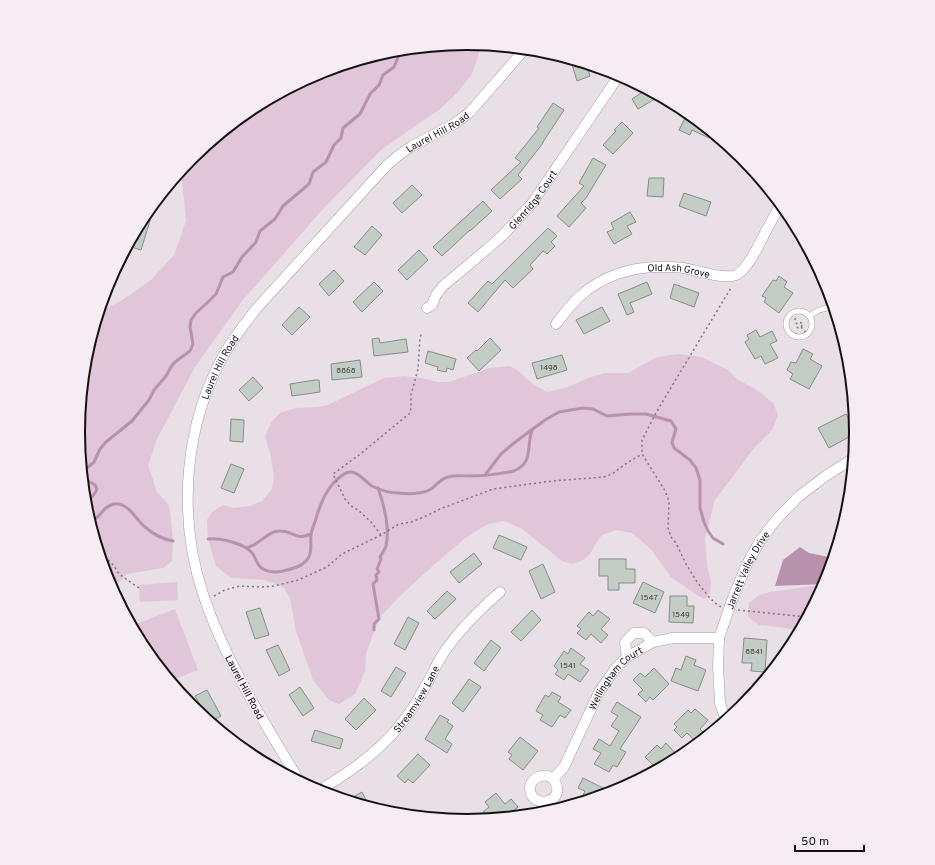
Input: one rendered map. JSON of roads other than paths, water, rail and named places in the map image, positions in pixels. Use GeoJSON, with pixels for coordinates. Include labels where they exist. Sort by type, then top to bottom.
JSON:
{"type":"FeatureCollection","features":[{"type":"Feature","properties":{"kind":"street","name":"Laurel Hill Road"},"geometry":{"type":"LineString","coordinates":[[296,775],[244,688],[220,637],[205,600],[199,579],[190,538],[188,490],[192,444],[206,394],[226,351],[240,329],[256,309],[382,171],[393,160],[406,151],[454,124],[470,112],[521,54]]}},
{"type":"Feature","properties":{"kind":"street","name":"Glenridge Court"},"geometry":{"type":"LineString","coordinates":[[427,308],[432,305],[436,295],[443,286],[503,235],[533,202],[616,80]]}},
{"type":"Feature","properties":{"kind":"street","name":"Old Ash Grove"},"geometry":{"type":"LineString","coordinates":[[556,324],[572,304],[588,289],[627,270],[647,267],[673,267],[686,268],[726,277],[736,275],[751,259],[778,209]]}},
{"type":"Feature","properties":{"kind":"street","name":"Jarrett Valley Drive"},"geometry":{"type":"LineString","coordinates":[[724,716],[720,703],[718,666],[719,638],[747,564],[760,541],[776,520],[798,497],[827,475],[849,461]]}},
{"type":"Feature","properties":{"kind":"street","name":"Streamview Lane"},"geometry":{"type":"LineString","coordinates":[[325,787],[366,759],[395,731],[411,711],[440,659],[460,631],[500,592]]}},
{"type":"Feature","properties":{"kind":"street"},"geometry":{"type":"LineString","coordinates":[[627,657],[625,642],[634,633],[644,633],[653,642]]}},
{"type":"Feature","properties":{"kind":"street","name":"Wellingham Court"},"geometry":{"type":"LineString","coordinates":[[553,779],[564,767],[599,692],[615,669],[627,657],[653,642],[673,638],[719,638]]}},
{"type":"Feature","properties":{"kind":"lane"},"geometry":{"type":"LineString","coordinates":[[809,316],[819,310],[829,307]]}},
{"type":"Feature","properties":{"kind":"lane"},"geometry":{"type":"LineString","coordinates":[[804,312],[809,316],[812,321],[812,328],[807,334],[797,337],[791,334],[787,323],[792,314],[804,312]]}},
{"type":"Feature","properties":{"kind":"waterway"},"geometry":{"type":"LineString","coordinates":[[87,468],[94,462],[100,449],[106,442],[132,421],[149,400],[154,390],[175,362],[190,351],[193,344],[190,327],[191,320],[196,313],[216,294],[223,277],[233,272],[242,257],[256,242],[260,231],[275,219],[283,206],[309,184],[313,172],[326,162],[334,145],[341,138],[343,128],[360,114],[370,94],[379,85],[383,75],[394,67],[398,56]]}},
{"type":"Feature","properties":{"kind":"waterway"},"geometry":{"type":"LineString","coordinates":[[485,475],[501,454],[545,420],[559,412],[583,408],[593,409],[607,416],[646,414],[671,421],[676,429],[672,442],[674,448],[690,460],[696,468],[700,480],[700,508],[704,522],[713,538],[723,544]]}},
{"type":"Feature","properties":{"kind":"waterway"},"geometry":{"type":"LineString","coordinates":[[208,539],[225,540],[244,547],[253,554],[260,567],[269,571],[283,571],[299,566],[309,557],[311,551],[311,534],[313,526],[325,495],[338,478],[344,474],[348,472],[356,473],[372,486],[388,492],[410,494],[427,491],[441,480],[448,477],[498,474],[514,471],[527,459],[532,430]]}},
{"type":"Feature","properties":{"kind":"waterway"},"geometry":{"type":"LineString","coordinates":[[88,481],[95,485],[97,489],[91,498]]}},
{"type":"Feature","properties":{"kind":"waterway"},"geometry":{"type":"LineString","coordinates":[[374,630],[374,624],[379,619],[373,584],[377,580],[376,575],[379,572],[377,569],[381,559],[380,557],[385,549],[387,539],[387,524],[378,488]]}},
{"type":"Feature","properties":{"kind":"waterway"},"geometry":{"type":"LineString","coordinates":[[95,520],[108,506],[121,504],[126,507],[151,532],[161,538],[173,541]]}},
{"type":"Feature","properties":{"kind":"waterway"},"geometry":{"type":"LineString","coordinates":[[246,548],[276,531],[285,531],[298,536],[311,534]]}}]}
